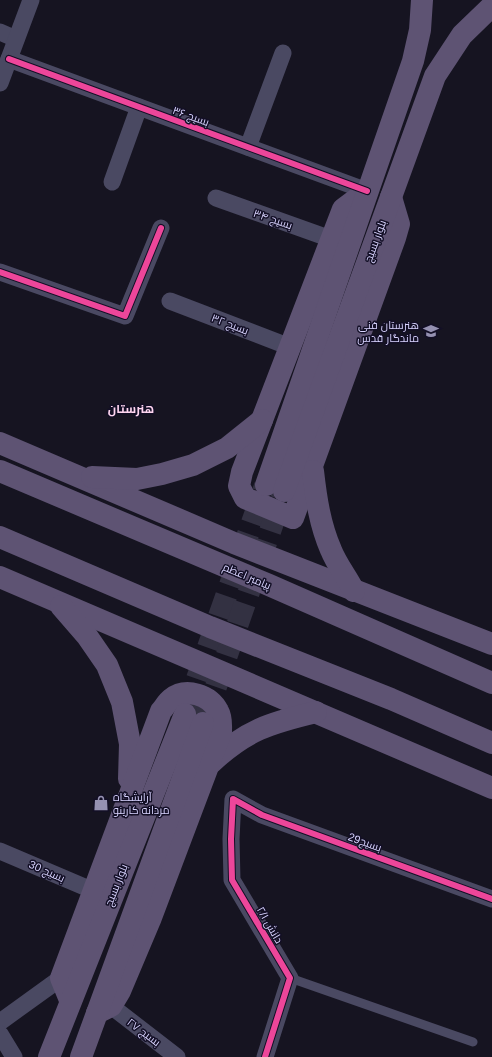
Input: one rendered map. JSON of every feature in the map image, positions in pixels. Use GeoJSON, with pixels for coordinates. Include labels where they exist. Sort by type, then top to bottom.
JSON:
{"type":"FeatureCollection","features":[{"type":"Feature","properties":{"kind":"main road","name":"بلوار بسیج"},"geometry":{"type":"LineString","coordinates":[[422,0],[420,30],[413,61],[367,191],[275,488],[391,197],[435,76],[462,35],[492,6]]}},
{"type":"Feature","properties":{"kind":"main road"},"geometry":{"type":"LineString","coordinates":[[367,191],[343,209],[242,472],[239,486],[245,498],[293,518],[395,238],[399,224],[391,197]]}},
{"type":"Feature","properties":{"kind":"main road"},"geometry":{"type":"LineString","coordinates":[[79,477],[137,479],[162,474],[192,465],[227,448],[262,419]]}},
{"type":"Feature","properties":{"kind":"main road"},"geometry":{"type":"LineString","coordinates":[[0,443],[278,561],[492,644]]}},
{"type":"Feature","properties":{"kind":"main road"},"geometry":{"type":"LineString","coordinates":[[312,466],[316,495],[325,535],[341,570],[354,591]]}},
{"type":"Feature","properties":{"kind":"main road","name":"پیامبر اعظم"},"geometry":{"type":"LineString","coordinates":[[0,471],[269,585],[492,683]]}},
{"type":"Feature","properties":{"kind":"main road"},"geometry":{"type":"LineString","coordinates":[[0,537],[210,627],[384,696],[492,743]]}},
{"type":"Feature","properties":{"kind":"main road"},"geometry":{"type":"LineString","coordinates":[[269,585],[278,561]]}},
{"type":"Feature","properties":{"kind":"main road"},"geometry":{"type":"LineString","coordinates":[[0,577],[492,788]]}},
{"type":"Feature","properties":{"kind":"main road"},"geometry":{"type":"LineString","coordinates":[[57,602],[87,636],[107,665],[122,702],[130,744],[128,798]]}},
{"type":"Feature","properties":{"kind":"main road"},"geometry":{"type":"LineString","coordinates":[[70,1000],[61,978],[161,711],[171,699],[181,694],[193,693],[204,697],[213,703],[219,712],[222,722],[221,732],[150,920],[120,991],[104,1010]]}},
{"type":"Feature","properties":{"kind":"main road"},"geometry":{"type":"LineString","coordinates":[[209,765],[229,746],[252,731],[274,723],[316,712]]}},
{"type":"Feature","properties":{"kind":"main road","name":"بلوار بسیج"},"geometry":{"type":"LineString","coordinates":[[49,1057],[70,1000],[194,719],[104,1010],[81,1057]]}},
{"type":"Feature","properties":{"kind":"street"},"geometry":{"type":"LineString","coordinates":[[0,83],[31,0]]}},
{"type":"Feature","properties":{"kind":"street"},"geometry":{"type":"LineString","coordinates":[[0,32],[16,38]]}},
{"type":"Feature","properties":{"kind":"street"},"geometry":{"type":"LineString","coordinates":[[248,147],[283,53]]}},
{"type":"Feature","properties":{"kind":"street","name":"بسیج ۳۶"},"geometry":{"type":"LineString","coordinates":[[9,59],[367,191]]}},
{"type":"Feature","properties":{"kind":"street"},"geometry":{"type":"LineString","coordinates":[[112,182],[139,107]]}},
{"type":"Feature","properties":{"kind":"street","name":"بسیج ۳۴"},"geometry":{"type":"LineString","coordinates":[[216,198],[331,239]]}},
{"type":"Feature","properties":{"kind":"street"},"geometry":{"type":"LineString","coordinates":[[0,272],[125,316],[161,228]]}},
{"type":"Feature","properties":{"kind":"street","name":"بسیج ۳۲"},"geometry":{"type":"LineString","coordinates":[[170,301],[290,347]]}},
{"type":"Feature","properties":{"kind":"street","name":"بسیج29"},"geometry":{"type":"LineString","coordinates":[[233,799],[262,815],[492,899]]}},
{"type":"Feature","properties":{"kind":"street","name":"دانش ۲/۱"},"geometry":{"type":"LineString","coordinates":[[233,799],[231,839],[232,880],[290,978]]}},
{"type":"Feature","properties":{"kind":"street","name":"بسیج 30"},"geometry":{"type":"LineString","coordinates":[[0,850],[94,892]]}},
{"type":"Feature","properties":{"kind":"street"},"geometry":{"type":"LineString","coordinates":[[0,1022],[61,978]]}},
{"type":"Feature","properties":{"kind":"street"},"geometry":{"type":"LineString","coordinates":[[265,1057],[290,978]]}},
{"type":"Feature","properties":{"kind":"street","name":"بسیج ۲۷"},"geometry":{"type":"LineString","coordinates":[[104,1010],[177,1057]]}},
{"type":"Feature","properties":{"kind":"street"},"geometry":{"type":"LineString","coordinates":[[0,1034],[14,1057]]}},
{"type":"Feature","properties":{"kind":"lane"},"geometry":{"type":"LineString","coordinates":[[290,978],[473,1042]]}},
{"type":"Feature","properties":{"kind":"tunnel"},"geometry":{"type":"LineString","coordinates":[[186,710],[265,486]]}},
{"type":"Feature","properties":{"kind":"tunnel"},"geometry":{"type":"LineString","coordinates":[[205,718],[283,494]]}},
{"type":"Feature","properties":{"kind":"cycle path"},"geometry":{"type":"LineString","coordinates":[[9,59],[367,191]]}},
{"type":"Feature","properties":{"kind":"cycle path"},"geometry":{"type":"LineString","coordinates":[[0,272],[125,316],[161,228]]}},
{"type":"Feature","properties":{"kind":"cycle path"},"geometry":{"type":"LineString","coordinates":[[265,1057],[290,978],[232,880],[231,839],[233,799],[262,815],[492,899]]}},
{"type":"Feature","properties":{"kind":"place","name":"هنرستان فنی ماندگار قدس"},"geometry":{"type":"Point","coordinates":[431,331]}},
{"type":"Feature","properties":{"kind":"place","name":"آرایشگاه مردانه کارینو"},"geometry":{"type":"Point","coordinates":[101,803]}},
{"type":"Feature","properties":{"kind":"district","name":"هنرستان"},"geometry":{"type":"Point","coordinates":[131,409]}}]}
